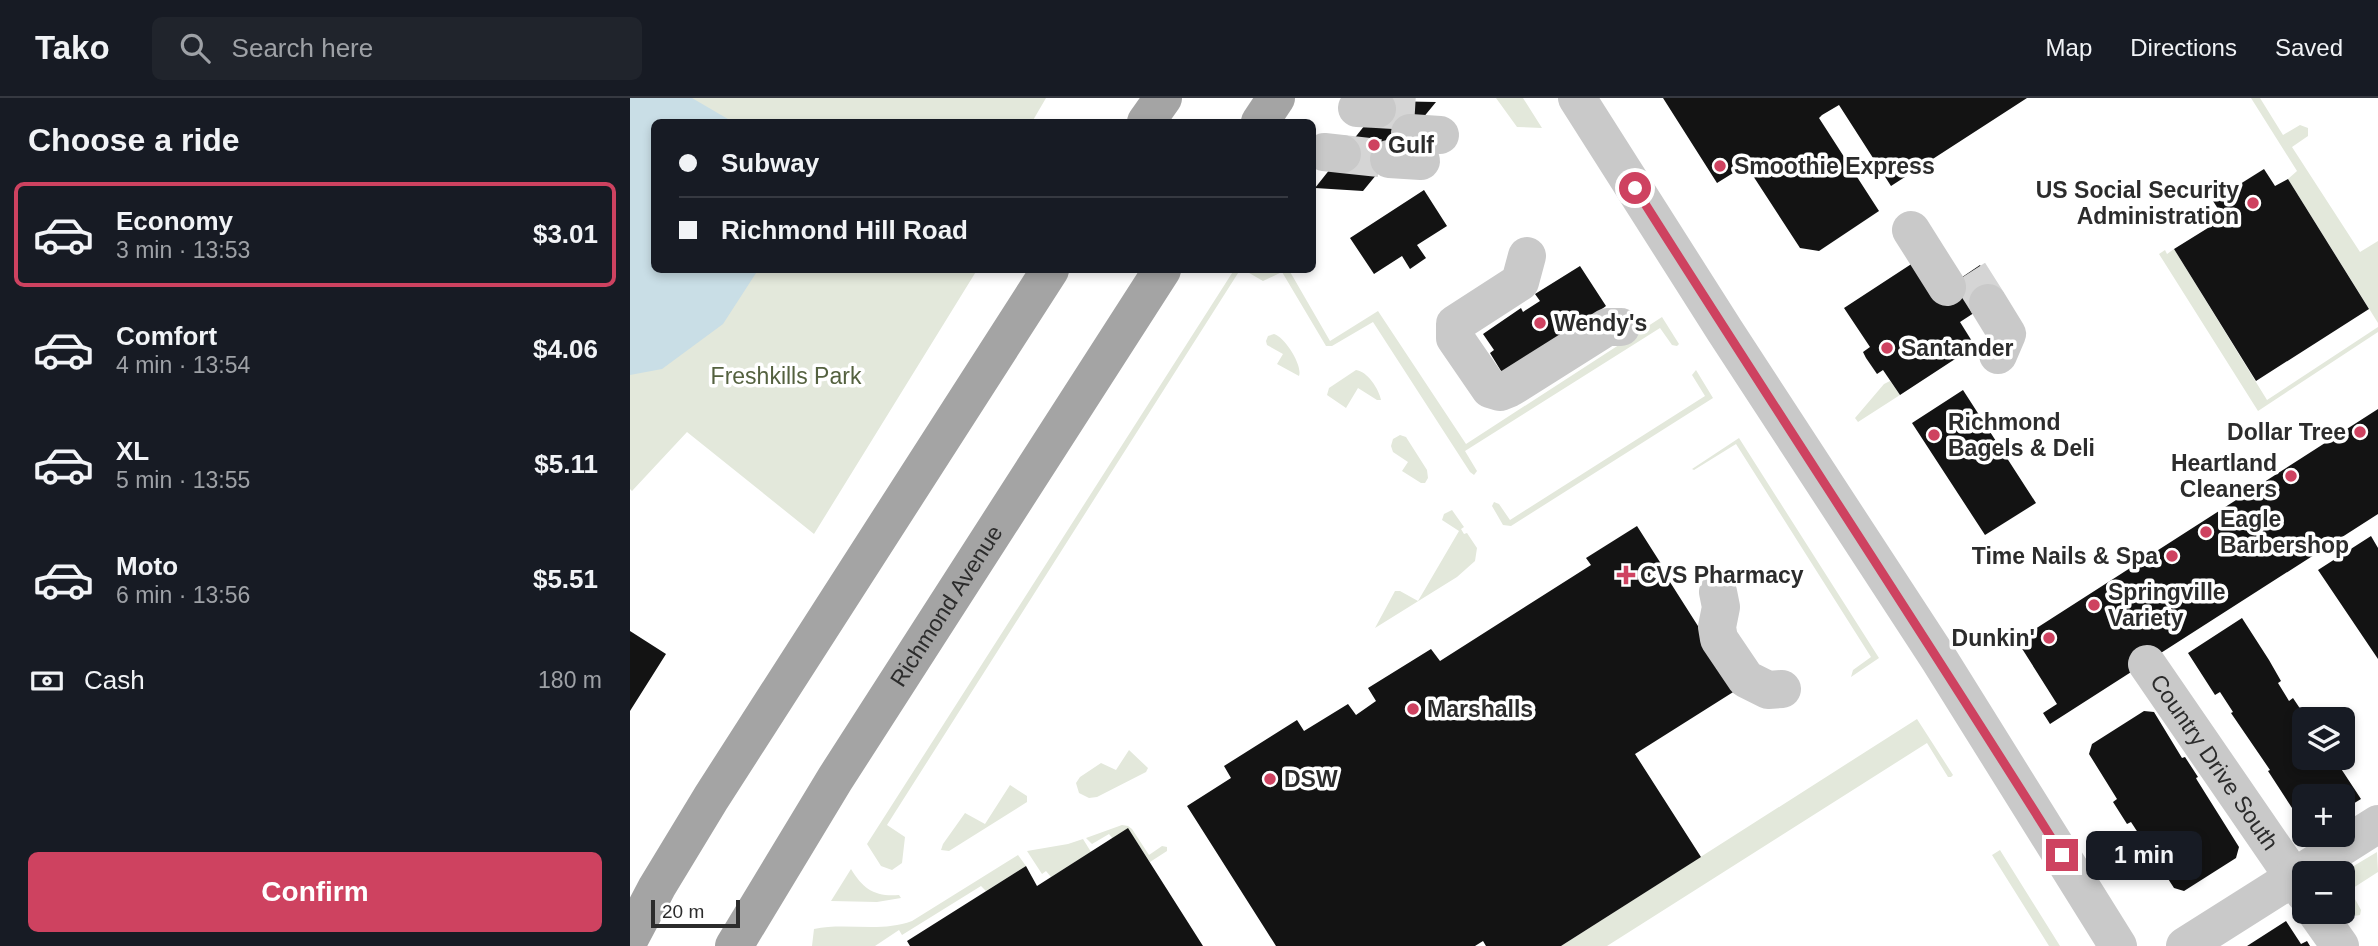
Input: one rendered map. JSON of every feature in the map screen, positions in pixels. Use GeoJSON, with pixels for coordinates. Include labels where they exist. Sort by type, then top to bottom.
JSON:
{"type":"FeatureCollection","features":[{"type":"Feature","properties":{"kind":"main road"},"geometry":{"type":"LineString","coordinates":[[1148,119],[1163,98]]}},
{"type":"Feature","properties":{"kind":"main road"},"geometry":{"type":"LineString","coordinates":[[1261,119],[1276,98]]}},
{"type":"Feature","properties":{"kind":"main road"},"geometry":{"type":"LineString","coordinates":[[630,938],[705,808],[1048,273]]}},
{"type":"Feature","properties":{"kind":"main road","name":"Richmond Avenue"},"geometry":{"type":"LineString","coordinates":[[734,946],[822,801],[1160,273]]}},
{"type":"Feature","properties":{"kind":"street"},"geometry":{"type":"LineString","coordinates":[[1577,98],[1939,659],[2118,946]]}},
{"type":"Feature","properties":{"kind":"street"},"geometry":{"type":"LineString","coordinates":[[1922,223],[1968,295],[2007,334],[1998,355]]}},
{"type":"Feature","properties":{"kind":"street"},"geometry":{"type":"LineString","coordinates":[[1527,256],[1520,282],[1455,324],[1454,338],[1490,389],[1500,392],[1510,388],[1607,327],[1621,327]]}},
{"type":"Feature","properties":{"kind":"street"},"geometry":{"type":"LineString","coordinates":[[1718,592],[1721,607],[1717,627],[1719,639],[1746,679],[1768,690],[1782,689]]}},
{"type":"Feature","properties":{"kind":"street","name":"Country Drive South"},"geometry":{"type":"LineString","coordinates":[[2147,664],[2292,876]]}},
{"type":"Feature","properties":{"kind":"street"},"geometry":{"type":"LineString","coordinates":[[2331,861],[2378,824]]}},
{"type":"Feature","properties":{"kind":"street"},"geometry":{"type":"LineString","coordinates":[[2185,946],[2292,890]]}},
{"type":"Feature","properties":{"kind":"street"},"geometry":{"type":"LineString","coordinates":[[2324,924],[2340,946]]}},
{"type":"Feature","properties":{"kind":"green space","name":"Freshkills Park"},"geometry":{"type":"Polygon","coordinates":[[[630,98],[1046,98],[1034,119],[651,119],[651,273],[975,273],[814,534],[687,432],[632,491],[630,98]]]}},
{"type":"Feature","properties":{"kind":"green space"},"geometry":{"type":"Polygon","coordinates":[[[1496,98],[1523,98],[1542,128],[1517,127],[1496,98]]]}},
{"type":"Feature","properties":{"kind":"green space"},"geometry":{"type":"Polygon","coordinates":[[[2251,98],[2260,98],[2283,135],[2300,125],[2308,128],[2308,136],[2292,147],[2360,252],[2378,241],[2378,323],[2288,179],[2297,171],[2251,98]]]}},
{"type":"Feature","properties":{"kind":"green space"},"geometry":{"type":"Polygon","coordinates":[[[2174,249],[2267,400],[2378,327],[2378,332],[2258,411],[2159,254],[2165,250],[2167,254],[2174,249]]]}},
{"type":"Feature","properties":{"kind":"green space"},"geometry":{"type":"Polygon","coordinates":[[[1232,273],[1238,273],[887,825],[905,837],[902,863],[892,870],[881,866],[867,844],[1232,273]]]}},
{"type":"Feature","properties":{"kind":"green space"},"geometry":{"type":"Polygon","coordinates":[[[1249,273],[1280,273],[1263,281],[1249,273]]]}},
{"type":"Feature","properties":{"kind":"green space"},"geometry":{"type":"Polygon","coordinates":[[[1283,273],[1291,273],[1330,341],[1378,311],[1466,444],[1662,317],[1679,344],[1672,345],[1660,328],[1465,451],[1477,471],[1474,475],[1373,322],[1332,346],[1326,346],[1283,273]]]}},
{"type":"Feature","properties":{"kind":"green space"},"geometry":{"type":"Polygon","coordinates":[[[1274,334],[1283,340],[1292,352],[1300,371],[1299,376],[1277,364],[1283,354],[1267,345],[1266,341],[1268,336],[1274,334]]]}},
{"type":"Feature","properties":{"kind":"green space"},"geometry":{"type":"Polygon","coordinates":[[[1356,370],[1372,381],[1381,400],[1358,388],[1346,408],[1327,395],[1329,388],[1356,370]]]}},
{"type":"Feature","properties":{"kind":"green space"},"geometry":{"type":"Polygon","coordinates":[[[1696,370],[1713,398],[1511,526],[1503,525],[1492,506],[1494,502],[1499,504],[1510,520],[1705,396],[1692,375],[1696,370]]]}},
{"type":"Feature","properties":{"kind":"green space"},"geometry":{"type":"Polygon","coordinates":[[[1890,381],[1900,395],[1858,422],[1855,418],[1884,384],[1890,381]]]}},
{"type":"Feature","properties":{"kind":"green space"},"geometry":{"type":"Polygon","coordinates":[[[1400,435],[1406,437],[1427,470],[1428,478],[1425,483],[1402,471],[1408,462],[1393,452],[1391,446],[1393,439],[1400,435]]]}},
{"type":"Feature","properties":{"kind":"green space"},"geometry":{"type":"Polygon","coordinates":[[[1739,438],[1879,658],[1851,677],[1853,670],[1871,657],[1736,444],[1692,469],[1739,438]]]}},
{"type":"Feature","properties":{"kind":"green space"},"geometry":{"type":"Polygon","coordinates":[[[1452,510],[1464,527],[1461,529],[1464,534],[1467,533],[1477,548],[1475,561],[1457,577],[1375,628],[1395,591],[1418,601],[1459,531],[1442,520],[1444,514],[1452,510]]]}},
{"type":"Feature","properties":{"kind":"green space"},"geometry":{"type":"Polygon","coordinates":[[[1917,719],[1953,775],[1951,777],[1948,777],[1927,743],[1607,946],[1561,946],[1917,719]]]}},
{"type":"Feature","properties":{"kind":"green space"},"geometry":{"type":"Polygon","coordinates":[[[1129,750],[1148,768],[1146,772],[1097,797],[1089,798],[1079,793],[1076,783],[1080,777],[1101,763],[1116,770],[1129,750]]]}},
{"type":"Feature","properties":{"kind":"green space"},"geometry":{"type":"Polygon","coordinates":[[[1010,785],[1027,796],[1027,802],[949,851],[941,850],[965,813],[985,824],[1010,785]]]}},
{"type":"Feature","properties":{"kind":"green space"},"geometry":{"type":"Polygon","coordinates":[[[1122,825],[1132,829],[1149,855],[1162,846],[1167,847],[1167,851],[1150,862],[1128,829],[1113,839],[1109,834],[1092,844],[1086,838],[1122,825]]]}},
{"type":"Feature","properties":{"kind":"green space"},"geometry":{"type":"Polygon","coordinates":[[[1083,839],[1091,852],[1051,877],[1046,871],[1042,874],[1027,851],[1068,844],[1083,839]]]}},
{"type":"Feature","properties":{"kind":"green space"},"geometry":{"type":"Polygon","coordinates":[[[2000,850],[2060,946],[2049,946],[1992,855],[2000,850]]]}},
{"type":"Feature","properties":{"kind":"green space"},"geometry":{"type":"Polygon","coordinates":[[[2377,852],[2378,872],[2355,887],[2355,865],[2377,852]]]}},
{"type":"Feature","properties":{"kind":"green space"},"geometry":{"type":"Polygon","coordinates":[[[1018,855],[1026,866],[986,891],[981,886],[902,935],[899,930],[875,946],[812,946],[814,929],[888,926],[912,921],[1018,855]]]}},
{"type":"Feature","properties":{"kind":"green space"},"geometry":{"type":"Polygon","coordinates":[[[851,869],[865,887],[876,893],[899,895],[901,898],[877,902],[831,901],[851,869]]]}},
{"type":"Feature","properties":{"kind":"green space"},"geometry":{"type":"Polygon","coordinates":[[[2355,899],[2361,910],[2360,915],[2355,916],[2355,899]]]}},
{"type":"Feature","properties":{"kind":"water"},"geometry":{"type":"Polygon","coordinates":[[[630,98],[692,98],[728,119],[651,119],[651,273],[756,273],[723,324],[662,369],[630,375],[630,98]]]}},
{"type":"Feature","properties":{"kind":"building"},"geometry":{"type":"Polygon","coordinates":[[[1663,98],[2027,98],[1891,186],[1839,105],[1822,115],[1819,118],[1879,211],[1819,251],[1800,248],[1746,165],[1717,183],[1663,98]]]}},
{"type":"Feature","properties":{"kind":"building"},"geometry":{"type":"Polygon","coordinates":[[[1384,101],[1436,102],[1363,191],[1316,187],[1384,101]]]}},
{"type":"Feature","properties":{"kind":"building"},"geometry":{"type":"Polygon","coordinates":[[[2264,169],[2275,186],[2288,179],[2369,309],[2256,381],[2174,249],[2224,218],[2213,201],[2264,169]]]}},
{"type":"Feature","properties":{"kind":"building"},"geometry":{"type":"Polygon","coordinates":[[[1424,190],[1447,226],[1417,245],[1426,258],[1410,269],[1402,256],[1374,274],[1350,238],[1424,190]]]}},
{"type":"Feature","properties":{"kind":"building"},"geometry":{"type":"Polygon","coordinates":[[[1919,259],[1940,292],[1980,265],[2000,296],[1960,322],[1975,346],[1900,395],[1883,370],[1877,374],[1866,358],[1863,352],[1870,347],[1844,308],[1919,259]]]}},
{"type":"Feature","properties":{"kind":"building","name":"Wendy's"},"geometry":{"type":"Polygon","coordinates":[[[1580,266],[1606,306],[1506,379],[1490,353],[1494,350],[1483,334],[1521,308],[1523,312],[1540,301],[1535,294],[1580,266]]]}},
{"type":"Feature","properties":{"kind":"building"},"geometry":{"type":"Polygon","coordinates":[[[1963,390],[2036,503],[1985,535],[1912,423],[1963,390]]]}},
{"type":"Feature","properties":{"kind":"building"},"geometry":{"type":"Polygon","coordinates":[[[2378,409],[2378,514],[2050,724],[2043,713],[2057,704],[2021,647],[2025,644],[2021,638],[2378,409]]]}},
{"type":"Feature","properties":{"kind":"building"},"geometry":{"type":"Polygon","coordinates":[[[1637,526],[1738,689],[1635,754],[1701,857],[1561,946],[1486,946],[1483,941],[1475,946],[1276,946],[1187,806],[1231,778],[1224,766],[1297,720],[1304,731],[1348,704],[1356,715],[1376,701],[1368,688],[1431,649],[1440,661],[1591,565],[1586,558],[1637,526]]]}},
{"type":"Feature","properties":{"kind":"building"},"geometry":{"type":"Polygon","coordinates":[[[2371,536],[2378,548],[2378,659],[2318,570],[2371,536]]]}},
{"type":"Feature","properties":{"kind":"building"},"geometry":{"type":"Polygon","coordinates":[[[2242,618],[2281,681],[2278,683],[2289,701],[2293,698],[2299,707],[2292,707],[2292,770],[2342,770],[2351,784],[2292,784],[2292,808],[2220,692],[2215,695],[2188,653],[2242,618]]]}},
{"type":"Feature","properties":{"kind":"building"},"geometry":{"type":"Polygon","coordinates":[[[630,631],[666,654],[630,711],[630,631]]]}},
{"type":"Feature","properties":{"kind":"building"},"geometry":{"type":"Polygon","coordinates":[[[2144,711],[2154,712],[2182,758],[2185,757],[2198,777],[2197,780],[2239,847],[2236,858],[2184,891],[2174,888],[2131,822],[2127,824],[2113,802],[2117,799],[2089,754],[2092,744],[2144,711]]]}},
{"type":"Feature","properties":{"kind":"building"},"geometry":{"type":"Polygon","coordinates":[[[2355,790],[2361,799],[2355,803],[2355,790]]]}},
{"type":"Feature","properties":{"kind":"building"},"geometry":{"type":"Polygon","coordinates":[[[1128,828],[1203,946],[910,946],[907,941],[1026,866],[1037,886],[1128,828]]]}},
{"type":"Feature","properties":{"kind":"building"},"geometry":{"type":"Polygon","coordinates":[[[2286,921],[2301,944],[2307,941],[2310,946],[2247,946],[2286,921]]]}},
{"type":"Feature","properties":{"kind":"tunnel"},"geometry":{"type":"LineString","coordinates":[[1377,109],[1428,112]]}},
{"type":"Feature","properties":{"kind":"tunnel"},"geometry":{"type":"LineString","coordinates":[[1342,154],[1389,159]]}},
{"type":"Feature","properties":{"kind":"tunnel"},"geometry":{"type":"LineString","coordinates":[[1969,273],[1988,303]]}},
{"type":"Feature","properties":{"kind":"place","name":"Gulf"},"geometry":{"type":"Point","coordinates":[1374,145]}},
{"type":"Feature","properties":{"kind":"place","name":"Smoothie Express"},"geometry":{"type":"Point","coordinates":[1720,166]}},
{"type":"Feature","properties":{"kind":"place","name":"US Social Security Administration"},"geometry":{"type":"Point","coordinates":[2253,203]}},
{"type":"Feature","properties":{"kind":"place","name":"Wendy's"},"geometry":{"type":"Point","coordinates":[1540,323]}},
{"type":"Feature","properties":{"kind":"place","name":"Santander"},"geometry":{"type":"Point","coordinates":[1887,348]}},
{"type":"Feature","properties":{"kind":"place","name":"Dollar Tree"},"geometry":{"type":"Point","coordinates":[2360,432]}},
{"type":"Feature","properties":{"kind":"place","name":"Richmond Bagels & Deli"},"geometry":{"type":"Point","coordinates":[1934,435]}},
{"type":"Feature","properties":{"kind":"place","name":"Heartland Cleaners"},"geometry":{"type":"Point","coordinates":[2291,476]}},
{"type":"Feature","properties":{"kind":"place","name":"Eagle Barbershop"},"geometry":{"type":"Point","coordinates":[2206,532]}},
{"type":"Feature","properties":{"kind":"place","name":"Time Nails & Spa"},"geometry":{"type":"Point","coordinates":[2172,556]}},
{"type":"Feature","properties":{"kind":"place","name":"CVS Pharmacy"},"geometry":{"type":"Point","coordinates":[1626,575]}},
{"type":"Feature","properties":{"kind":"place","name":"Springville Variety"},"geometry":{"type":"Point","coordinates":[2094,605]}},
{"type":"Feature","properties":{"kind":"place","name":"Dunkin'"},"geometry":{"type":"Point","coordinates":[2049,638]}},
{"type":"Feature","properties":{"kind":"place","name":"Marshalls"},"geometry":{"type":"Point","coordinates":[1413,709]}},
{"type":"Feature","properties":{"kind":"place","name":"DSW"},"geometry":{"type":"Point","coordinates":[1270,779]}},
{"type":"Feature","properties":{"kind":"route"},"geometry":{"type":"LineString","coordinates":[[1635,188],[2062,855]]}}]}
